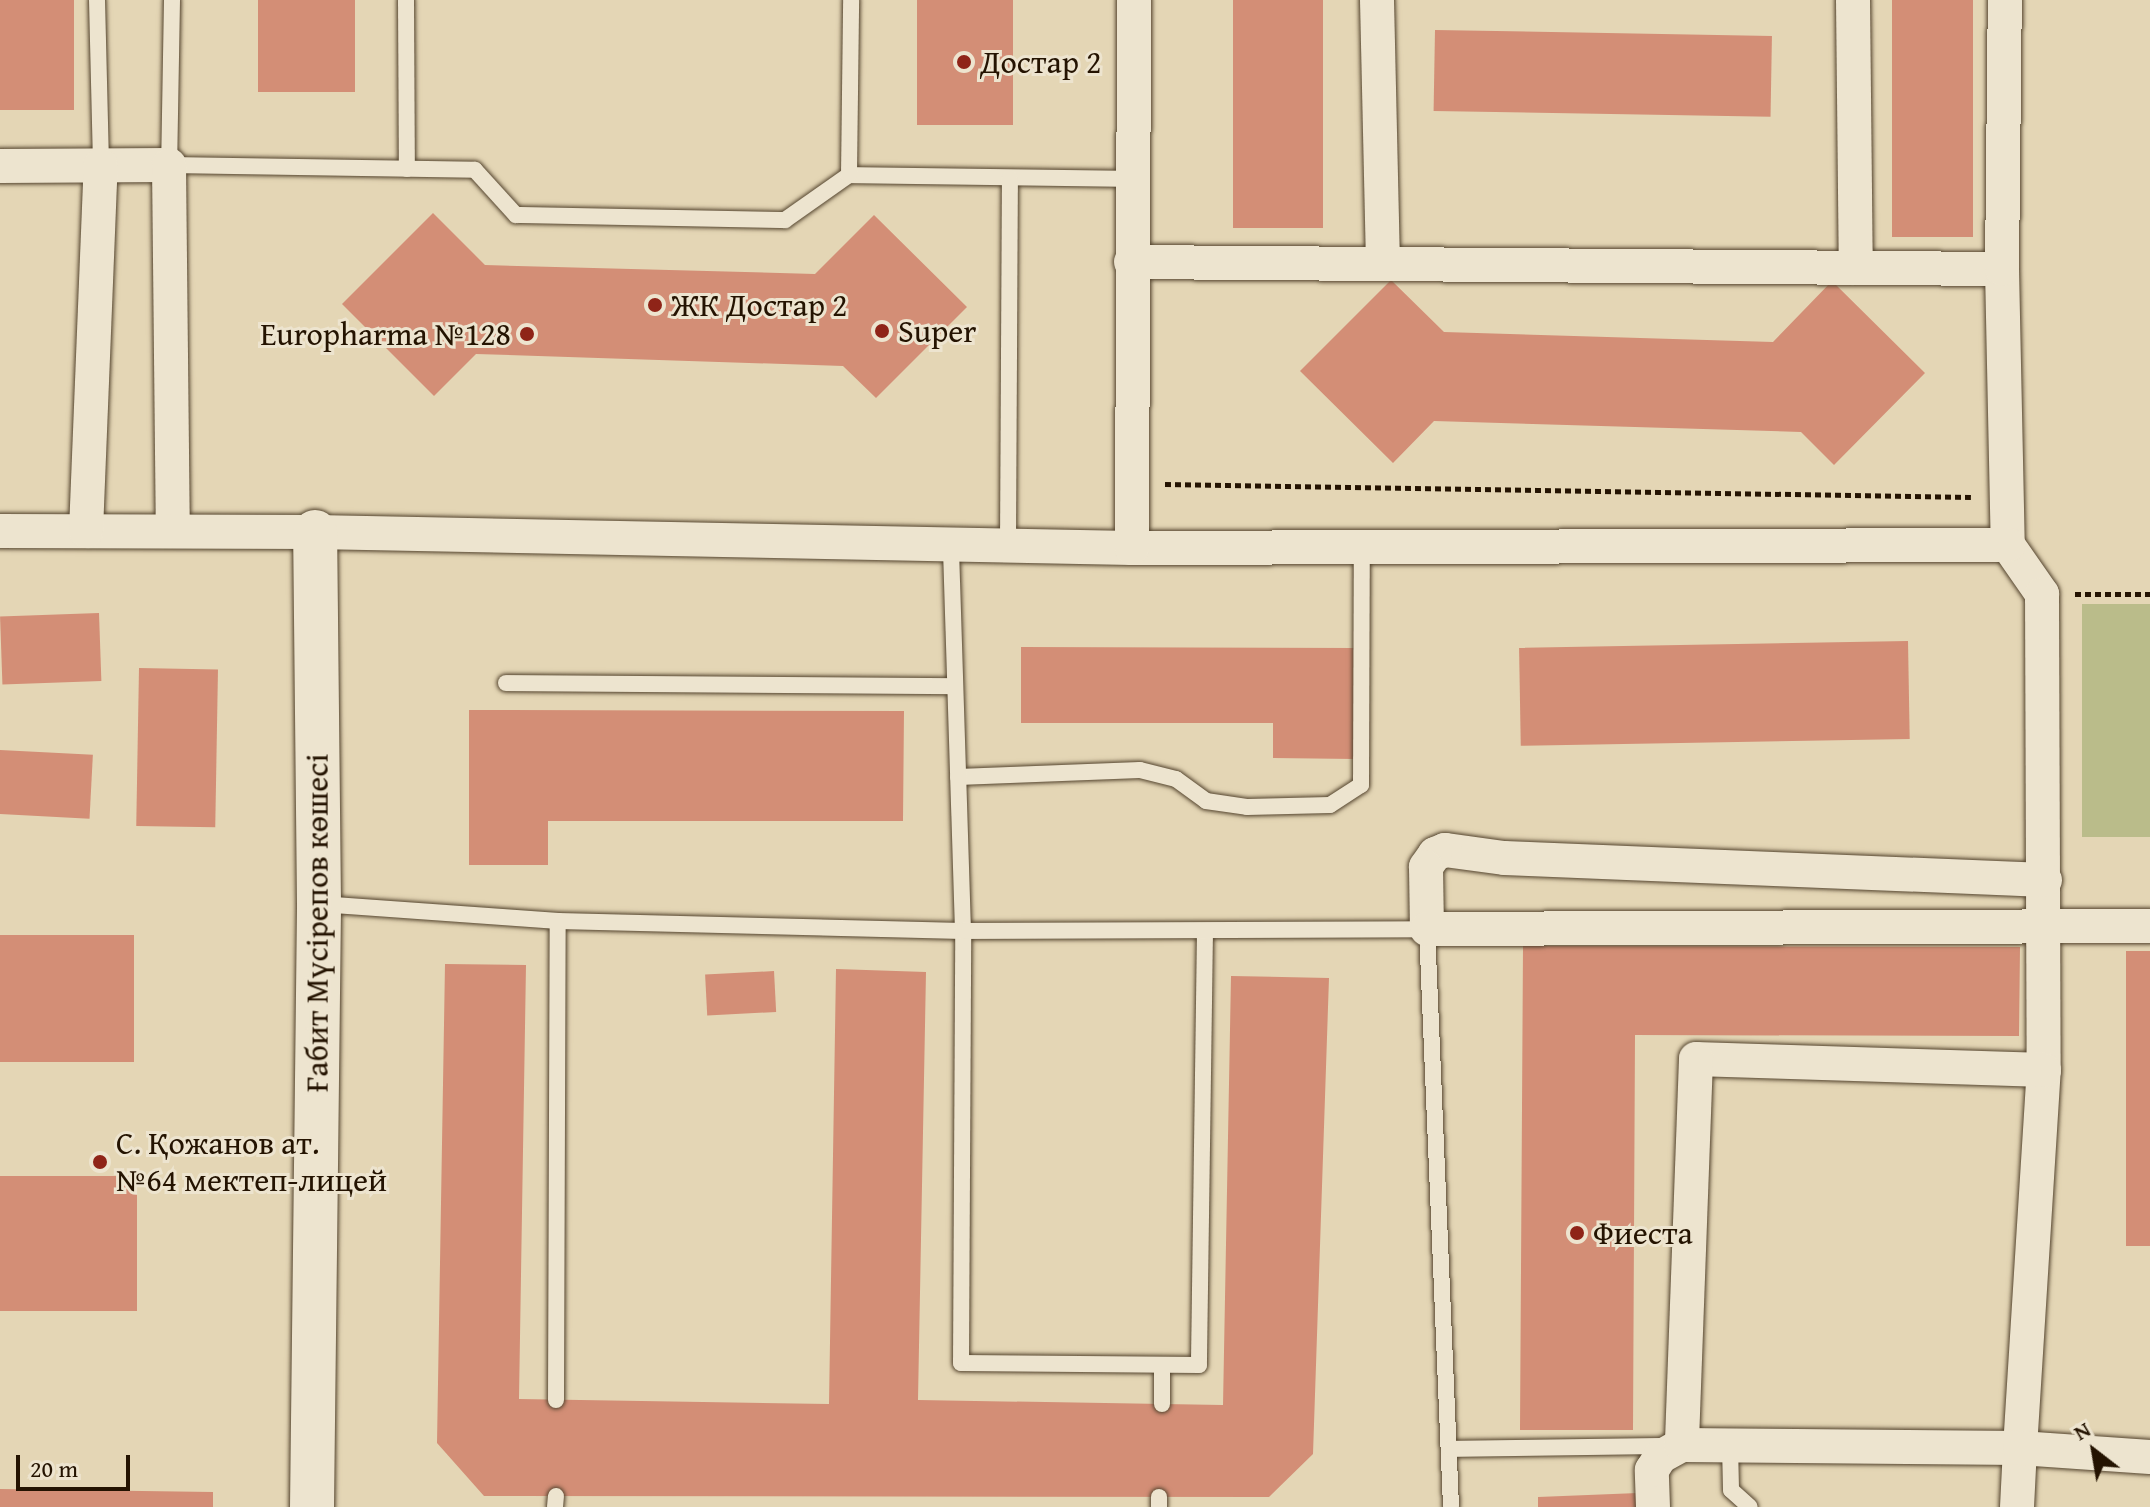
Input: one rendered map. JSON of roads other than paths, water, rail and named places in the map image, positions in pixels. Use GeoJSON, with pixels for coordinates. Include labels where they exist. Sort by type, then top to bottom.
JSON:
{"type":"FeatureCollection","features":[{"type":"Feature","properties":{"kind":"street"},"geometry":{"type":"LineString","coordinates":[[1132,548],[1134,0]]}},
{"type":"Feature","properties":{"kind":"street"},"geometry":{"type":"LineString","coordinates":[[1377,0],[1383,264]]}},
{"type":"Feature","properties":{"kind":"street"},"geometry":{"type":"LineString","coordinates":[[1853,0],[1856,268]]}},
{"type":"Feature","properties":{"kind":"street"},"geometry":{"type":"LineString","coordinates":[[2005,0],[2002,269],[2008,545],[2042,594],[2045,880],[2042,927],[2044,1070],[2017,1507]]}},
{"type":"Feature","properties":{"kind":"street"},"geometry":{"type":"LineString","coordinates":[[86,531],[101,165]]}},
{"type":"Feature","properties":{"kind":"street"},"geometry":{"type":"LineString","coordinates":[[0,166],[169,165],[173,531]]}},
{"type":"Feature","properties":{"kind":"street"},"geometry":{"type":"LineString","coordinates":[[1131,262],[2002,269]]}},
{"type":"Feature","properties":{"kind":"street"},"geometry":{"type":"LineString","coordinates":[[0,531],[315,532],[1132,548],[2008,545]]}},
{"type":"Feature","properties":{"kind":"street","name":"Ғабит Мүсірепов көшесі"},"geometry":{"type":"LineString","coordinates":[[312,1507],[319,904],[315,532]]}},
{"type":"Feature","properties":{"kind":"street"},"geometry":{"type":"LineString","coordinates":[[2045,880],[1504,858],[1445,850],[1435,854],[1426,867],[1427,929],[2150,926]]}},
{"type":"Feature","properties":{"kind":"street"},"geometry":{"type":"LineString","coordinates":[[1682,1445],[1696,1059],[2044,1070]]}},
{"type":"Feature","properties":{"kind":"street"},"geometry":{"type":"LineString","coordinates":[[1653,1507],[1652,1470],[1660,1457],[1682,1445],[2020,1448],[2150,1457]]}},
{"type":"Feature","properties":{"kind":"lane"},"geometry":{"type":"LineString","coordinates":[[97,0],[101,165]]}},
{"type":"Feature","properties":{"kind":"lane"},"geometry":{"type":"LineString","coordinates":[[172,0],[169,165],[475,170],[516,215],[769,220],[785,220],[849,175],[1131,179]]}},
{"type":"Feature","properties":{"kind":"lane"},"geometry":{"type":"LineString","coordinates":[[406,0],[407,169]]}},
{"type":"Feature","properties":{"kind":"lane"},"geometry":{"type":"LineString","coordinates":[[849,175],[851,0]]}},
{"type":"Feature","properties":{"kind":"lane"},"geometry":{"type":"LineString","coordinates":[[1008,545],[1010,178]]}},
{"type":"Feature","properties":{"kind":"lane"},"geometry":{"type":"LineString","coordinates":[[951,545],[963,931],[961,1363],[1199,1365],[1205,931]]}},
{"type":"Feature","properties":{"kind":"lane"},"geometry":{"type":"LineString","coordinates":[[958,777],[1140,770],[1176,779],[1206,801],[1247,807],[1330,805],[1361,785],[1362,547]]}},
{"type":"Feature","properties":{"kind":"lane"},"geometry":{"type":"LineString","coordinates":[[506,683],[955,686]]}},
{"type":"Feature","properties":{"kind":"lane"},"geometry":{"type":"LineString","coordinates":[[319,904],[558,921],[963,931],[1427,929],[1451,1449],[1451,1507]]}},
{"type":"Feature","properties":{"kind":"lane"},"geometry":{"type":"LineString","coordinates":[[556,1400],[558,921]]}},
{"type":"Feature","properties":{"kind":"lane"},"geometry":{"type":"LineString","coordinates":[[1162,1365],[1162,1404]]}},
{"type":"Feature","properties":{"kind":"lane"},"geometry":{"type":"LineString","coordinates":[[1451,1449],[1682,1445]]}},
{"type":"Feature","properties":{"kind":"lane"},"geometry":{"type":"LineString","coordinates":[[1730,1445],[1731,1490],[1750,1507]]}},
{"type":"Feature","properties":{"kind":"place","name":"Достар 2"},"geometry":{"type":"Point","coordinates":[964,62]}},
{"type":"Feature","properties":{"kind":"place","name":"ЖК Достар 2"},"geometry":{"type":"Point","coordinates":[655,305]}},
{"type":"Feature","properties":{"kind":"place","name":"Super"},"geometry":{"type":"Point","coordinates":[882,331]}},
{"type":"Feature","properties":{"kind":"place","name":"Europharma №128"},"geometry":{"type":"Point","coordinates":[527,334]}},
{"type":"Feature","properties":{"kind":"place","name":"С. Қожанов ат. №64 мектеп-лицей"},"geometry":{"type":"Point","coordinates":[100,1162]}},
{"type":"Feature","properties":{"kind":"place","name":"Фиеста"},"geometry":{"type":"Point","coordinates":[1577,1233]}}]}
